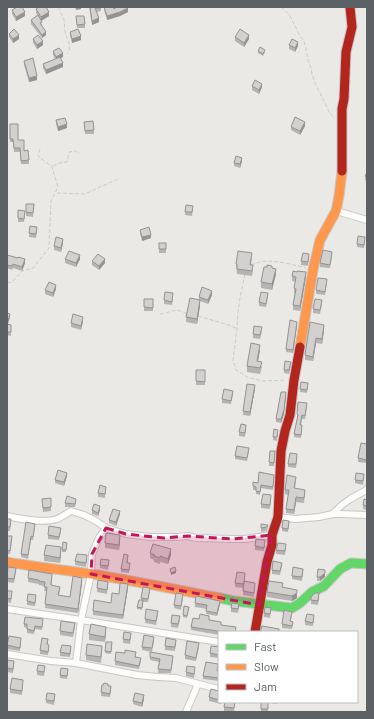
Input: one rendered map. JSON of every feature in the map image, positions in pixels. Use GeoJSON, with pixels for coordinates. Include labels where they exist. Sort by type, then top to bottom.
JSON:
{"type":"FeatureCollection","features":[{"type":"Feature","properties":{"kind":"street"},"geometry":{"type":"LineString","coordinates":[[255,631],[267,562],[272,545],[272,535],[278,517],[281,451],[284,431],[290,415],[294,380],[313,270],[320,240],[336,211],[340,189],[342,168],[342,109],[344,99],[346,52],[352,27],[350,7]]}},
{"type":"Feature","properties":{"kind":"street"},"geometry":{"type":"LineString","coordinates":[[336,211],[367,220]]}},
{"type":"Feature","properties":{"kind":"street"},"geometry":{"type":"LineString","coordinates":[[333,514],[346,502],[367,489]]}},
{"type":"Feature","properties":{"kind":"street"},"geometry":{"type":"LineString","coordinates":[[7,516],[41,520],[56,519],[71,511],[84,515],[106,528],[126,534],[164,538],[188,536],[196,538],[232,539],[272,535]]}},
{"type":"Feature","properties":{"kind":"street"},"geometry":{"type":"LineString","coordinates":[[278,517],[295,519],[320,517],[333,514],[367,515]]}},
{"type":"Feature","properties":{"kind":"street"},"geometry":{"type":"LineString","coordinates":[[76,664],[81,620],[91,574],[92,554],[99,538],[106,528]]}},
{"type":"Feature","properties":{"kind":"street"},"geometry":{"type":"LineString","coordinates":[[7,562],[91,574],[234,601],[292,608],[300,604],[312,592],[324,586],[340,569],[351,563],[367,564]]}},
{"type":"Feature","properties":{"kind":"street"},"geometry":{"type":"LineString","coordinates":[[7,609],[218,642]]}},
{"type":"Feature","properties":{"kind":"street"},"geometry":{"type":"LineString","coordinates":[[7,654],[137,675],[176,678],[218,690]]}},
{"type":"Feature","properties":{"kind":"street"},"geometry":{"type":"LineString","coordinates":[[186,712],[198,684]]}},
{"type":"Feature","properties":{"kind":"path"},"geometry":{"type":"LineString","coordinates":[[58,7],[64,20],[65,32],[70,46],[68,54]]}},
{"type":"Feature","properties":{"kind":"path"},"geometry":{"type":"LineString","coordinates":[[281,7],[289,14],[304,41],[315,84],[329,112],[335,120],[342,120]]}},
{"type":"Feature","properties":{"kind":"path"},"geometry":{"type":"LineString","coordinates":[[7,283],[12,282],[22,271],[33,268],[49,248],[52,201],[58,188],[52,167],[38,156],[40,149]]}},
{"type":"Feature","properties":{"kind":"path"},"geometry":{"type":"LineString","coordinates":[[52,167],[59,163],[67,162],[69,152],[75,151],[80,153]]}},
{"type":"Feature","properties":{"kind":"path"},"geometry":{"type":"LineString","coordinates":[[56,193],[85,194],[120,178]]}},
{"type":"Feature","properties":{"kind":"path"},"geometry":{"type":"LineString","coordinates":[[251,265],[268,261],[291,264],[313,270]]}},
{"type":"Feature","properties":{"kind":"path"},"geometry":{"type":"LineString","coordinates":[[245,273],[232,360],[236,370],[248,378],[263,381],[294,380]]}},
{"type":"Feature","properties":{"kind":"path"},"geometry":{"type":"LineString","coordinates":[[160,314],[176,310],[190,314]]}},
{"type":"Feature","properties":{"kind":"path"},"geometry":{"type":"LineString","coordinates":[[194,314],[237,329]]}},
{"type":"Feature","properties":{"kind":"highlighted area"},"geometry":{"type":"Polygon","coordinates":[[[106,528],[126,534],[164,538],[188,536],[232,539],[272,535],[259,605],[91,574],[92,554],[106,528]]]}},
{"type":"Feature","properties":{"kind":"building"},"geometry":{"type":"Polygon","coordinates":[[[17,7],[22,7],[25,12],[16,17],[12,10],[17,7]]]}},
{"type":"Feature","properties":{"kind":"building"},"geometry":{"type":"Polygon","coordinates":[[[39,7],[46,7],[49,12],[41,17],[36,9],[39,7]]]}},
{"type":"Feature","properties":{"kind":"building"},"geometry":{"type":"Polygon","coordinates":[[[90,7],[101,7],[95,8],[99,18],[92,21],[90,7]]]}},
{"type":"Feature","properties":{"kind":"building"},"geometry":{"type":"Polygon","coordinates":[[[104,7],[114,7],[114,9],[117,7],[128,8],[107,16],[104,7]]]}},
{"type":"Feature","properties":{"kind":"building"},"geometry":{"type":"Polygon","coordinates":[[[38,15],[42,22],[40,23],[46,32],[42,35],[31,20],[38,15]]]}},
{"type":"Feature","properties":{"kind":"building"},"geometry":{"type":"Polygon","coordinates":[[[76,16],[84,16],[85,24],[77,25],[76,16]]]}},
{"type":"Feature","properties":{"kind":"building"},"geometry":{"type":"Polygon","coordinates":[[[14,29],[19,35],[13,39],[9,34],[14,29]]]}},
{"type":"Feature","properties":{"kind":"building"},"geometry":{"type":"Polygon","coordinates":[[[78,29],[81,36],[72,39],[70,32],[78,29]]]}},
{"type":"Feature","properties":{"kind":"building"},"geometry":{"type":"Polygon","coordinates":[[[240,29],[249,35],[244,43],[235,37],[240,29]]]}},
{"type":"Feature","properties":{"kind":"building"},"geometry":{"type":"Polygon","coordinates":[[[38,35],[43,41],[37,45],[33,39],[38,35]]]}},
{"type":"Feature","properties":{"kind":"building"},"geometry":{"type":"Polygon","coordinates":[[[292,39],[298,42],[295,48],[289,45],[292,39]]]}},
{"type":"Feature","properties":{"kind":"building"},"geometry":{"type":"Polygon","coordinates":[[[260,47],[265,50],[263,54],[258,51],[260,47]]]}},
{"type":"Feature","properties":{"kind":"building"},"geometry":{"type":"Polygon","coordinates":[[[59,48],[63,53],[56,57],[53,51],[59,48]]]}},
{"type":"Feature","properties":{"kind":"building"},"geometry":{"type":"Polygon","coordinates":[[[60,57],[63,63],[46,70],[43,64],[60,57]]]}},
{"type":"Feature","properties":{"kind":"building"},"geometry":{"type":"Polygon","coordinates":[[[33,58],[37,76],[29,78],[24,61],[33,58]]]}},
{"type":"Feature","properties":{"kind":"building"},"geometry":{"type":"Polygon","coordinates":[[[255,80],[262,84],[259,90],[252,86],[255,80]]]}},
{"type":"Feature","properties":{"kind":"building"},"geometry":{"type":"Polygon","coordinates":[[[295,117],[305,122],[300,131],[291,127],[295,117]]]}},
{"type":"Feature","properties":{"kind":"building"},"geometry":{"type":"Polygon","coordinates":[[[65,118],[67,124],[58,127],[56,120],[65,118]]]}},
{"type":"Feature","properties":{"kind":"building"},"geometry":{"type":"Polygon","coordinates":[[[93,121],[94,130],[85,131],[84,122],[93,121]]]}},
{"type":"Feature","properties":{"kind":"building"},"geometry":{"type":"Polygon","coordinates":[[[10,124],[18,124],[18,140],[24,140],[24,151],[28,150],[29,160],[21,161],[20,148],[14,148],[13,139],[10,139],[10,124]]]}},
{"type":"Feature","properties":{"kind":"building"},"geometry":{"type":"Polygon","coordinates":[[[236,156],[242,158],[240,164],[234,163],[236,156]]]}},
{"type":"Feature","properties":{"kind":"building"},"geometry":{"type":"Polygon","coordinates":[[[26,204],[34,204],[33,213],[26,212],[26,204]]]}},
{"type":"Feature","properties":{"kind":"building"},"geometry":{"type":"Polygon","coordinates":[[[186,205],[193,206],[192,212],[185,212],[186,205]]]}},
{"type":"Feature","properties":{"kind":"building"},"geometry":{"type":"Polygon","coordinates":[[[18,210],[25,211],[24,219],[18,218],[18,210]]]}},
{"type":"Feature","properties":{"kind":"building"},"geometry":{"type":"Polygon","coordinates":[[[30,226],[37,227],[36,234],[29,233],[30,226]]]}},
{"type":"Feature","properties":{"kind":"building"},"geometry":{"type":"Polygon","coordinates":[[[149,227],[151,235],[142,237],[140,230],[149,227]]]}},
{"type":"Feature","properties":{"kind":"building"},"geometry":{"type":"Polygon","coordinates":[[[358,236],[365,237],[364,245],[357,244],[358,236]]]}},
{"type":"Feature","properties":{"kind":"building"},"geometry":{"type":"Polygon","coordinates":[[[56,237],[63,239],[61,248],[54,246],[56,237]]]}},
{"type":"Feature","properties":{"kind":"building"},"geometry":{"type":"Polygon","coordinates":[[[159,243],[166,243],[166,249],[159,249],[159,243]]]}},
{"type":"Feature","properties":{"kind":"building"},"geometry":{"type":"Polygon","coordinates":[[[323,250],[332,252],[330,265],[320,263],[323,250]]]}},
{"type":"Feature","properties":{"kind":"building"},"geometry":{"type":"Polygon","coordinates":[[[69,251],[80,255],[76,263],[65,259],[69,251]]]}},
{"type":"Feature","properties":{"kind":"building"},"geometry":{"type":"Polygon","coordinates":[[[238,251],[252,253],[250,265],[253,265],[252,271],[237,269],[236,264],[238,251]]]}},
{"type":"Feature","properties":{"kind":"building"},"geometry":{"type":"Polygon","coordinates":[[[303,253],[309,254],[308,262],[301,261],[303,253]]]}},
{"type":"Feature","properties":{"kind":"building"},"geometry":{"type":"Polygon","coordinates":[[[98,254],[105,259],[99,266],[92,261],[98,254]]]}},
{"type":"Feature","properties":{"kind":"building"},"geometry":{"type":"Polygon","coordinates":[[[7,255],[25,259],[22,267],[13,264],[12,266],[7,265],[7,255]]]}},
{"type":"Feature","properties":{"kind":"building"},"geometry":{"type":"Polygon","coordinates":[[[267,265],[276,269],[272,284],[261,282],[264,267],[267,267],[267,265]]]}},
{"type":"Feature","properties":{"kind":"building"},"geometry":{"type":"Polygon","coordinates":[[[293,271],[306,272],[300,306],[293,305],[296,289],[294,288],[296,277],[292,276],[293,271]]]}},
{"type":"Feature","properties":{"kind":"building"},"geometry":{"type":"Polygon","coordinates":[[[318,278],[327,279],[325,292],[316,290],[318,278]]]}},
{"type":"Feature","properties":{"kind":"building"},"geometry":{"type":"Polygon","coordinates":[[[49,282],[56,285],[53,293],[45,290],[49,282]]]}},
{"type":"Feature","properties":{"kind":"building"},"geometry":{"type":"Polygon","coordinates":[[[202,287],[212,291],[208,300],[199,297],[202,287]]]}},
{"type":"Feature","properties":{"kind":"building"},"geometry":{"type":"Polygon","coordinates":[[[165,292],[173,293],[172,302],[164,300],[165,292]]]}},
{"type":"Feature","properties":{"kind":"building"},"geometry":{"type":"Polygon","coordinates":[[[261,292],[268,293],[266,304],[259,302],[261,292]]]}},
{"type":"Feature","properties":{"kind":"building"},"geometry":{"type":"Polygon","coordinates":[[[190,298],[200,300],[197,319],[186,317],[190,298]]]}},
{"type":"Feature","properties":{"kind":"building"},"geometry":{"type":"Polygon","coordinates":[[[144,299],[153,299],[153,308],[144,307],[144,299]]]}},
{"type":"Feature","properties":{"kind":"building"},"geometry":{"type":"Polygon","coordinates":[[[315,299],[322,300],[320,310],[313,309],[315,299]]]}},
{"type":"Feature","properties":{"kind":"building"},"geometry":{"type":"Polygon","coordinates":[[[7,313],[10,314],[7,323],[7,313]]]}},
{"type":"Feature","properties":{"kind":"building"},"geometry":{"type":"Polygon","coordinates":[[[73,314],[83,317],[81,326],[71,323],[73,314]]]}},
{"type":"Feature","properties":{"kind":"building"},"geometry":{"type":"Polygon","coordinates":[[[290,320],[297,322],[293,350],[286,349],[290,320]]]}},
{"type":"Feature","properties":{"kind":"building"},"geometry":{"type":"Polygon","coordinates":[[[310,322],[324,325],[322,339],[316,338],[313,357],[305,355],[310,322]]]}},
{"type":"Feature","properties":{"kind":"building"},"geometry":{"type":"Polygon","coordinates":[[[7,324],[11,325],[11,332],[7,332],[7,324]]]}},
{"type":"Feature","properties":{"kind":"building"},"geometry":{"type":"Polygon","coordinates":[[[254,326],[262,327],[260,335],[253,334],[254,326]]]}},
{"type":"Feature","properties":{"kind":"building"},"geometry":{"type":"Polygon","coordinates":[[[251,343],[260,345],[257,361],[262,362],[260,368],[247,366],[251,343]]]}},
{"type":"Feature","properties":{"kind":"building"},"geometry":{"type":"Polygon","coordinates":[[[285,361],[291,362],[289,370],[284,370],[285,361]]]}},
{"type":"Feature","properties":{"kind":"building"},"geometry":{"type":"Polygon","coordinates":[[[196,370],[205,370],[205,382],[196,381],[196,370]]]}},
{"type":"Feature","properties":{"kind":"building"},"geometry":{"type":"Polygon","coordinates":[[[301,382],[308,383],[307,390],[300,389],[301,382]]]}},
{"type":"Feature","properties":{"kind":"building"},"geometry":{"type":"Polygon","coordinates":[[[247,384],[255,385],[250,412],[243,411],[247,384]]]}},
{"type":"Feature","properties":{"kind":"building"},"geometry":{"type":"Polygon","coordinates":[[[224,389],[233,391],[231,401],[222,399],[224,389]]]}},
{"type":"Feature","properties":{"kind":"building"},"geometry":{"type":"Polygon","coordinates":[[[281,392],[286,392],[284,410],[281,419],[276,419],[281,392]]]}},
{"type":"Feature","properties":{"kind":"building"},"geometry":{"type":"Polygon","coordinates":[[[298,402],[307,403],[305,416],[302,415],[300,425],[302,425],[301,435],[294,434],[298,415],[298,402]]]}},
{"type":"Feature","properties":{"kind":"building"},"geometry":{"type":"Polygon","coordinates":[[[241,424],[246,425],[245,433],[239,432],[241,424]]]}},
{"type":"Feature","properties":{"kind":"building"},"geometry":{"type":"Polygon","coordinates":[[[274,429],[278,430],[277,437],[273,437],[274,429]]]}},
{"type":"Feature","properties":{"kind":"building"},"geometry":{"type":"Polygon","coordinates":[[[361,443],[367,444],[367,460],[358,458],[361,443]]]}},
{"type":"Feature","properties":{"kind":"building"},"geometry":{"type":"Polygon","coordinates":[[[237,446],[249,448],[247,458],[235,456],[237,446]]]}},
{"type":"Feature","properties":{"kind":"building"},"geometry":{"type":"Polygon","coordinates":[[[270,451],[275,451],[274,463],[269,462],[270,451]]]}},
{"type":"Feature","properties":{"kind":"building"},"geometry":{"type":"Polygon","coordinates":[[[290,453],[297,454],[296,464],[288,464],[290,453]]]}},
{"type":"Feature","properties":{"kind":"building"},"geometry":{"type":"Polygon","coordinates":[[[58,470],[67,473],[64,482],[55,480],[58,470]]]}},
{"type":"Feature","properties":{"kind":"building"},"geometry":{"type":"Polygon","coordinates":[[[259,472],[274,475],[273,487],[261,485],[260,492],[256,491],[256,487],[253,486],[253,482],[258,483],[259,472]]]}},
{"type":"Feature","properties":{"kind":"building"},"geometry":{"type":"Polygon","coordinates":[[[356,473],[364,474],[363,481],[355,480],[356,473]]]}},
{"type":"Feature","properties":{"kind":"building"},"geometry":{"type":"Polygon","coordinates":[[[287,475],[296,477],[294,488],[305,490],[304,498],[296,497],[294,510],[286,509],[289,490],[285,490],[287,475]]]}},
{"type":"Feature","properties":{"kind":"building"},"geometry":{"type":"Polygon","coordinates":[[[100,485],[106,487],[105,494],[98,493],[100,485]]]}},
{"type":"Feature","properties":{"kind":"building"},"geometry":{"type":"Polygon","coordinates":[[[263,494],[271,495],[270,505],[261,504],[263,494]]]}},
{"type":"Feature","properties":{"kind":"building"},"geometry":{"type":"Polygon","coordinates":[[[67,496],[76,499],[75,504],[65,503],[67,496]]]}},
{"type":"Feature","properties":{"kind":"building"},"geometry":{"type":"Polygon","coordinates":[[[51,498],[51,507],[43,508],[42,499],[51,498]]]}},
{"type":"Feature","properties":{"kind":"building"},"geometry":{"type":"Polygon","coordinates":[[[364,499],[367,500],[367,506],[363,505],[364,499]]]}},
{"type":"Feature","properties":{"kind":"building"},"geometry":{"type":"Polygon","coordinates":[[[94,504],[100,506],[98,513],[92,510],[94,504]]]}},
{"type":"Feature","properties":{"kind":"building"},"geometry":{"type":"Polygon","coordinates":[[[113,509],[120,511],[116,522],[109,520],[113,509]]]}},
{"type":"Feature","properties":{"kind":"building"},"geometry":{"type":"Polygon","coordinates":[[[7,519],[11,519],[10,527],[7,527],[7,519]]]}},
{"type":"Feature","properties":{"kind":"building"},"geometry":{"type":"Polygon","coordinates":[[[283,520],[289,521],[288,529],[282,528],[283,520]]]}},
{"type":"Feature","properties":{"kind":"building"},"geometry":{"type":"Polygon","coordinates":[[[26,522],[35,524],[33,537],[31,536],[28,555],[21,554],[26,522]]]}},
{"type":"Feature","properties":{"kind":"building"},"geometry":{"type":"Polygon","coordinates":[[[261,524],[268,525],[267,527],[261,528],[261,524]]]}},
{"type":"Feature","properties":{"kind":"building"},"geometry":{"type":"Polygon","coordinates":[[[49,526],[61,528],[59,537],[48,535],[49,526]]]}},
{"type":"Feature","properties":{"kind":"building"},"geometry":{"type":"Polygon","coordinates":[[[106,533],[120,535],[119,545],[105,543],[106,533]]]}},
{"type":"Feature","properties":{"kind":"building"},"geometry":{"type":"Polygon","coordinates":[[[7,536],[12,536],[10,551],[7,550],[7,536]]]}},
{"type":"Feature","properties":{"kind":"building"},"geometry":{"type":"Polygon","coordinates":[[[256,539],[265,540],[264,548],[255,546],[256,539]]]}},
{"type":"Feature","properties":{"kind":"building"},"geometry":{"type":"Polygon","coordinates":[[[63,542],[67,543],[66,550],[62,550],[63,542]]]}},
{"type":"Feature","properties":{"kind":"building"},"geometry":{"type":"Polygon","coordinates":[[[278,543],[286,544],[285,551],[276,550],[278,543]]]}},
{"type":"Feature","properties":{"kind":"building"},"geometry":{"type":"Polygon","coordinates":[[[153,544],[171,549],[168,559],[160,556],[160,558],[154,556],[155,555],[150,553],[153,544]]]}},
{"type":"Feature","properties":{"kind":"building"},"geometry":{"type":"Polygon","coordinates":[[[46,545],[61,547],[60,558],[44,555],[46,545]]]}},
{"type":"Feature","properties":{"kind":"building"},"geometry":{"type":"Polygon","coordinates":[[[77,554],[87,555],[86,563],[75,561],[77,554]]]}},
{"type":"Feature","properties":{"kind":"building"},"geometry":{"type":"Polygon","coordinates":[[[124,554],[128,555],[127,563],[130,563],[129,570],[121,569],[124,554]]]}},
{"type":"Feature","properties":{"kind":"building"},"geometry":{"type":"Polygon","coordinates":[[[101,559],[109,560],[108,566],[100,565],[101,559]]]}},
{"type":"Feature","properties":{"kind":"building"},"geometry":{"type":"Polygon","coordinates":[[[273,561],[282,563],[280,571],[272,570],[273,561]]]}},
{"type":"Feature","properties":{"kind":"building"},"geometry":{"type":"Polygon","coordinates":[[[8,567],[16,568],[14,579],[7,578],[8,567]]]}},
{"type":"Feature","properties":{"kind":"building"},"geometry":{"type":"Polygon","coordinates":[[[175,567],[176,571],[171,573],[170,569],[175,567]]]}},
{"type":"Feature","properties":{"kind":"building"},"geometry":{"type":"Polygon","coordinates":[[[293,567],[303,569],[302,577],[292,576],[293,567]]]}},
{"type":"Feature","properties":{"kind":"building"},"geometry":{"type":"Polygon","coordinates":[[[318,569],[325,570],[325,573],[320,577],[317,577],[318,569]]]}},
{"type":"Feature","properties":{"kind":"building"},"geometry":{"type":"Polygon","coordinates":[[[29,570],[52,574],[51,585],[60,587],[58,595],[70,597],[73,576],[82,578],[78,609],[45,604],[47,587],[44,587],[45,582],[28,578],[29,570]]]}},
{"type":"Feature","properties":{"kind":"building"},"geometry":{"type":"Polygon","coordinates":[[[237,572],[245,573],[244,584],[235,583],[237,572]]]}},
{"type":"Feature","properties":{"kind":"building"},"geometry":{"type":"Polygon","coordinates":[[[98,580],[108,582],[107,590],[97,588],[98,580]]]}},
{"type":"Feature","properties":{"kind":"building"},"geometry":{"type":"Polygon","coordinates":[[[244,581],[255,583],[254,593],[243,591],[244,581]]]}},
{"type":"Feature","properties":{"kind":"building"},"geometry":{"type":"Polygon","coordinates":[[[269,581],[283,583],[282,587],[297,590],[297,593],[292,596],[267,592],[269,581]]]}},
{"type":"Feature","properties":{"kind":"building"},"geometry":{"type":"Polygon","coordinates":[[[120,583],[128,584],[123,615],[93,611],[94,600],[111,603],[112,593],[119,594],[120,583]]]}},
{"type":"Feature","properties":{"kind":"building"},"geometry":{"type":"Polygon","coordinates":[[[143,587],[150,588],[148,599],[141,598],[143,587]]]}},
{"type":"Feature","properties":{"kind":"building"},"geometry":{"type":"Polygon","coordinates":[[[7,591],[12,591],[11,599],[7,598],[7,591]]]}},
{"type":"Feature","properties":{"kind":"building"},"geometry":{"type":"Polygon","coordinates":[[[176,593],[183,594],[181,606],[174,605],[176,593]]]}},
{"type":"Feature","properties":{"kind":"building"},"geometry":{"type":"Polygon","coordinates":[[[315,593],[319,593],[318,601],[311,600],[311,597],[315,593]]]}},
{"type":"Feature","properties":{"kind":"building"},"geometry":{"type":"Polygon","coordinates":[[[28,594],[36,595],[35,603],[27,601],[28,594]]]}},
{"type":"Feature","properties":{"kind":"building"},"geometry":{"type":"Polygon","coordinates":[[[196,596],[220,601],[217,613],[206,611],[207,605],[195,603],[196,596]]]}},
{"type":"Feature","properties":{"kind":"building"},"geometry":{"type":"Polygon","coordinates":[[[139,600],[143,600],[142,608],[137,607],[139,600]]]}},
{"type":"Feature","properties":{"kind":"building"},"geometry":{"type":"Polygon","coordinates":[[[232,603],[239,604],[238,609],[231,608],[232,603]]]}},
{"type":"Feature","properties":{"kind":"building"},"geometry":{"type":"Polygon","coordinates":[[[184,606],[189,607],[187,616],[183,615],[184,606]]]}},
{"type":"Feature","properties":{"kind":"building"},"geometry":{"type":"Polygon","coordinates":[[[265,607],[271,608],[270,614],[264,613],[265,607]]]}},
{"type":"Feature","properties":{"kind":"building"},"geometry":{"type":"Polygon","coordinates":[[[146,609],[158,611],[156,621],[145,619],[146,609]]]}},
{"type":"Feature","properties":{"kind":"building"},"geometry":{"type":"Polygon","coordinates":[[[284,610],[292,612],[290,621],[293,622],[292,626],[282,624],[284,610]]]}},
{"type":"Feature","properties":{"kind":"building"},"geometry":{"type":"Polygon","coordinates":[[[200,614],[209,616],[209,620],[221,622],[221,625],[236,627],[235,631],[218,631],[191,627],[193,618],[199,619],[200,614]]]}},
{"type":"Feature","properties":{"kind":"building"},"geometry":{"type":"Polygon","coordinates":[[[307,614],[314,615],[313,623],[305,621],[307,614]]]}},
{"type":"Feature","properties":{"kind":"building"},"geometry":{"type":"Polygon","coordinates":[[[172,615],[180,616],[178,624],[171,623],[172,615]]]}},
{"type":"Feature","properties":{"kind":"building"},"geometry":{"type":"Polygon","coordinates":[[[25,617],[43,619],[42,627],[35,626],[34,631],[27,629],[27,624],[24,624],[25,617]]]}},
{"type":"Feature","properties":{"kind":"building"},"geometry":{"type":"Polygon","coordinates":[[[61,621],[75,623],[73,633],[60,631],[61,621]]]}},
{"type":"Feature","properties":{"kind":"building"},"geometry":{"type":"Polygon","coordinates":[[[91,624],[106,627],[105,637],[89,634],[91,624]]]}},
{"type":"Feature","properties":{"kind":"building"},"geometry":{"type":"Polygon","coordinates":[[[262,626],[279,629],[279,631],[260,631],[262,626]]]}},
{"type":"Feature","properties":{"kind":"building"},"geometry":{"type":"Polygon","coordinates":[[[124,632],[131,633],[130,640],[123,639],[124,632]]]}},
{"type":"Feature","properties":{"kind":"building"},"geometry":{"type":"Polygon","coordinates":[[[144,635],[154,637],[152,648],[142,647],[144,635]]]}},
{"type":"Feature","properties":{"kind":"building"},"geometry":{"type":"Polygon","coordinates":[[[9,636],[21,638],[20,648],[7,645],[9,636]]]}},
{"type":"Feature","properties":{"kind":"building"},"geometry":{"type":"Polygon","coordinates":[[[42,638],[48,639],[48,652],[40,650],[42,638]]]}},
{"type":"Feature","properties":{"kind":"building"},"geometry":{"type":"Polygon","coordinates":[[[166,638],[176,640],[175,647],[165,646],[166,638]]]}},
{"type":"Feature","properties":{"kind":"building"},"geometry":{"type":"Polygon","coordinates":[[[187,641],[199,643],[196,658],[185,655],[187,641]]]}},
{"type":"Feature","properties":{"kind":"building"},"geometry":{"type":"Polygon","coordinates":[[[106,642],[112,642],[111,652],[105,651],[106,642]]]}},
{"type":"Feature","properties":{"kind":"building"},"geometry":{"type":"Polygon","coordinates":[[[87,644],[102,646],[101,657],[86,655],[87,644]]]}},
{"type":"Feature","properties":{"kind":"building"},"geometry":{"type":"Polygon","coordinates":[[[62,645],[71,646],[70,654],[60,652],[62,645]]]}},
{"type":"Feature","properties":{"kind":"building"},"geometry":{"type":"Polygon","coordinates":[[[211,646],[218,647],[218,655],[210,653],[211,646]]]}},
{"type":"Feature","properties":{"kind":"building"},"geometry":{"type":"Polygon","coordinates":[[[125,650],[136,652],[135,657],[141,658],[139,666],[115,661],[116,652],[125,653],[125,650]]]}},
{"type":"Feature","properties":{"kind":"building"},"geometry":{"type":"Polygon","coordinates":[[[150,652],[173,656],[171,670],[158,669],[160,659],[150,657],[150,652]]]}},
{"type":"Feature","properties":{"kind":"building"},"geometry":{"type":"Polygon","coordinates":[[[7,660],[14,661],[13,669],[7,668],[7,660]]]}},
{"type":"Feature","properties":{"kind":"building"},"geometry":{"type":"Polygon","coordinates":[[[206,662],[218,664],[218,678],[203,676],[206,662]]]}},
{"type":"Feature","properties":{"kind":"building"},"geometry":{"type":"Polygon","coordinates":[[[38,665],[45,666],[44,672],[37,671],[38,665]]]}},
{"type":"Feature","properties":{"kind":"building"},"geometry":{"type":"Polygon","coordinates":[[[187,666],[195,667],[194,674],[186,672],[187,666]]]}},
{"type":"Feature","properties":{"kind":"building"},"geometry":{"type":"Polygon","coordinates":[[[61,668],[68,669],[67,676],[60,675],[61,668]]]}},
{"type":"Feature","properties":{"kind":"building"},"geometry":{"type":"Polygon","coordinates":[[[12,678],[23,680],[22,691],[10,689],[12,678]]]}},
{"type":"Feature","properties":{"kind":"building"},"geometry":{"type":"Polygon","coordinates":[[[104,683],[111,686],[110,694],[101,692],[102,685],[104,683]]]}},
{"type":"Feature","properties":{"kind":"building"},"geometry":{"type":"Polygon","coordinates":[[[211,689],[218,691],[218,700],[209,697],[211,689]]]}},
{"type":"Feature","properties":{"kind":"building"},"geometry":{"type":"Polygon","coordinates":[[[47,693],[55,694],[54,701],[46,700],[47,693]]]}},
{"type":"Feature","properties":{"kind":"building"},"geometry":{"type":"Polygon","coordinates":[[[135,693],[144,695],[142,703],[133,701],[135,693]]]}},
{"type":"Feature","properties":{"kind":"building"},"geometry":{"type":"Polygon","coordinates":[[[225,703],[235,703],[234,708],[224,707],[225,703]]]}},
{"type":"Feature","properties":{"kind":"building"},"geometry":{"type":"Polygon","coordinates":[[[261,703],[268,703],[268,709],[261,709],[261,703]]]}},
{"type":"Feature","properties":{"kind":"traffic: fast"},"geometry":{"type":"LineString","coordinates":[[220,598],[292,608],[312,592],[324,586],[340,569],[351,563],[367,564]]}},
{"type":"Feature","properties":{"kind":"traffic: slow"},"geometry":{"type":"LineString","coordinates":[[300,347],[313,270],[320,240],[336,211],[342,171]]}},
{"type":"Feature","properties":{"kind":"traffic: slow"},"geometry":{"type":"LineString","coordinates":[[7,562],[92,574],[220,598]]}},
{"type":"Feature","properties":{"kind":"traffic: jam"},"geometry":{"type":"LineString","coordinates":[[342,171],[342,109],[344,99],[346,52],[352,27],[350,7]]}},
{"type":"Feature","properties":{"kind":"traffic: jam"},"geometry":{"type":"LineString","coordinates":[[255,631],[267,562],[272,545],[272,535],[278,517],[281,451],[290,415],[300,347]]}}]}
